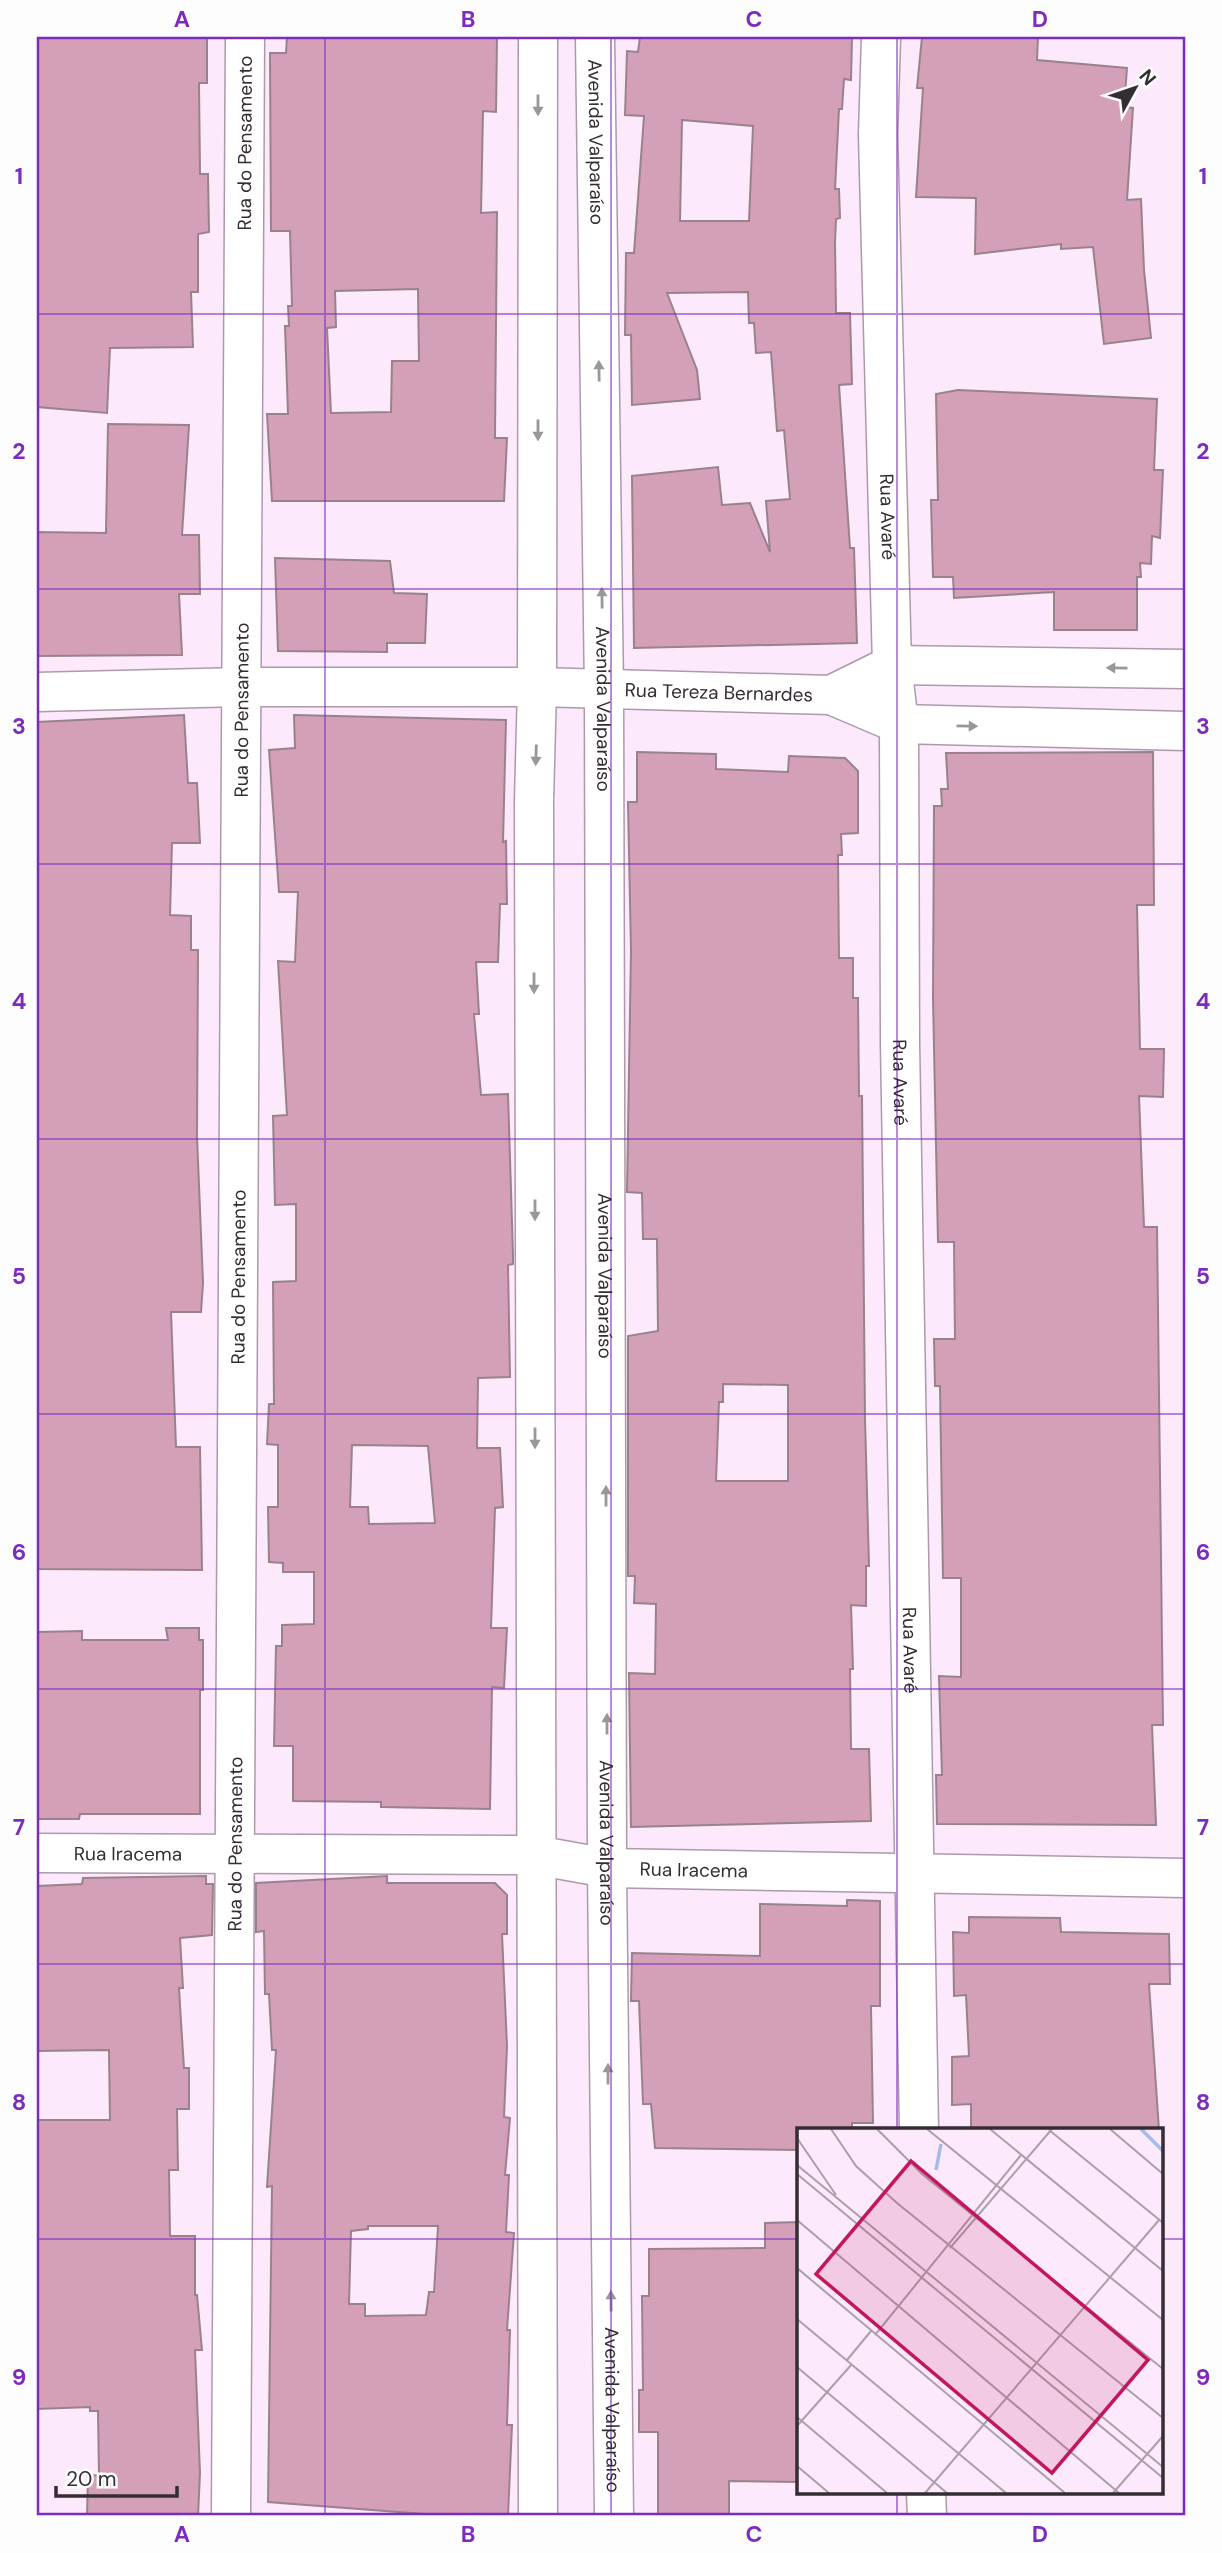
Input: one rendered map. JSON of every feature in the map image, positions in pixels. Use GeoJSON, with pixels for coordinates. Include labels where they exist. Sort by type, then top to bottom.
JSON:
{"type":"FeatureCollection","features":[{"type":"Feature","properties":{"kind":"street","name":"Rua do Pensamento"},"geometry":{"type":"LineString","coordinates":[[231,2516],[245,37]]}},
{"type":"Feature","properties":{"kind":"street"},"geometry":{"type":"LineString","coordinates":[[538,37],[537,687],[534,801],[538,2516]]}},
{"type":"Feature","properties":{"kind":"street","name":"Avenida Valparaíso"},"geometry":{"type":"LineString","coordinates":[[595,37],[604,691],[607,1868],[614,2516]]}},
{"type":"Feature","properties":{"kind":"street","name":"Rua Avaré"},"geometry":{"type":"LineString","coordinates":[[881,37],[878,135],[892,665],[899,724],[900,1070],[919,2128]]}},
{"type":"Feature","properties":{"kind":"street","name":"Rua Tereza Bernardes"},"geometry":{"type":"LineString","coordinates":[[37,692],[242,687],[537,687],[604,691],[831,695],[892,665],[1185,669]]}},
{"type":"Feature","properties":{"kind":"street"},"geometry":{"type":"LineString","coordinates":[[831,695],[899,724],[1185,731]]}},
{"type":"Feature","properties":{"kind":"street","name":"Rua Iracema"},"geometry":{"type":"LineString","coordinates":[[37,1853],[535,1854],[607,1868],[1185,1878]]}},
{"type":"Feature","properties":{"kind":"street"},"geometry":{"type":"LineString","coordinates":[[926,2494],[927,2516]]}},
{"type":"Feature","properties":{"kind":"building"},"geometry":{"type":"Polygon","coordinates":[[[37,37],[207,37],[207,83],[199,83],[200,174],[208,174],[209,232],[198,234],[198,292],[191,292],[193,347],[110,348],[107,413],[37,407],[37,37]]]}},
{"type":"Feature","properties":{"kind":"building"},"geometry":{"type":"Polygon","coordinates":[[[287,37],[497,37],[496,112],[483,111],[481,213],[497,212],[495,438],[507,438],[504,501],[272,501],[267,414],[288,414],[285,326],[289,326],[288,306],[292,306],[290,231],[271,231],[270,53],[286,53],[287,37]],[[418,289],[335,291],[336,327],[327,328],[331,413],[391,412],[392,361],[419,361],[418,289]]]}},
{"type":"Feature","properties":{"kind":"building"},"geometry":{"type":"Polygon","coordinates":[[[640,37],[852,37],[851,80],[844,79],[842,109],[839,109],[835,189],[839,189],[840,218],[836,219],[835,242],[836,313],[850,313],[852,384],[839,385],[850,548],[854,548],[857,643],[634,648],[632,476],[718,467],[722,505],[750,503],[770,552],[766,501],[790,499],[784,430],[777,431],[771,352],[756,353],[754,323],[749,323],[748,292],[667,293],[697,370],[700,399],[632,405],[631,335],[625,335],[626,253],[634,253],[644,116],[625,115],[627,51],[638,52],[640,37]],[[682,120],[680,221],[749,221],[753,126],[682,120]]]}},
{"type":"Feature","properties":{"kind":"building"},"geometry":{"type":"Polygon","coordinates":[[[922,37],[1038,37],[1037,60],[1127,68],[1124,107],[1133,108],[1127,200],[1141,199],[1144,270],[1151,338],[1104,344],[1093,247],[1061,249],[1061,244],[975,254],[976,198],[916,197],[923,88],[917,88],[922,37]]]}},
{"type":"Feature","properties":{"kind":"building"},"geometry":{"type":"Polygon","coordinates":[[[958,390],[1157,399],[1154,470],[1163,470],[1160,538],[1152,536],[1151,564],[1140,563],[1141,577],[1137,577],[1137,630],[1054,630],[1054,592],[954,598],[953,577],[933,577],[931,500],[938,500],[936,394],[958,390]]]}},
{"type":"Feature","properties":{"kind":"building"},"geometry":{"type":"Polygon","coordinates":[[[108,424],[189,425],[182,535],[199,535],[200,594],[179,594],[182,655],[37,656],[37,532],[106,533],[108,424]]]}},
{"type":"Feature","properties":{"kind":"building"},"geometry":{"type":"Polygon","coordinates":[[[275,558],[390,561],[394,593],[427,594],[425,643],[387,643],[387,652],[278,651],[275,558]]]}},
{"type":"Feature","properties":{"kind":"building"},"geometry":{"type":"Polygon","coordinates":[[[184,715],[188,783],[197,783],[200,843],[172,843],[170,915],[191,916],[191,950],[198,950],[197,1136],[203,1283],[201,1312],[171,1312],[176,1447],[200,1447],[202,1570],[37,1569],[37,722],[184,715]]]}},
{"type":"Feature","properties":{"kind":"building"},"geometry":{"type":"Polygon","coordinates":[[[294,715],[506,720],[503,842],[506,841],[507,904],[500,904],[498,962],[476,962],[479,1014],[474,1014],[481,1095],[508,1094],[513,1255],[513,1264],[508,1265],[510,1377],[478,1378],[477,1448],[500,1448],[503,1507],[495,1508],[491,1628],[507,1628],[504,1688],[492,1687],[490,1809],[381,1807],[381,1802],[293,1801],[293,1746],[274,1746],[276,1646],[282,1646],[282,1625],[314,1624],[314,1572],[283,1572],[283,1563],[269,1562],[268,1507],[278,1507],[278,1445],[267,1444],[269,1404],[274,1404],[273,1282],[296,1281],[296,1204],[275,1205],[273,1116],[287,1115],[278,961],[295,962],[298,892],[279,892],[269,750],[295,748],[294,715]],[[352,1445],[350,1507],[368,1507],[369,1524],[435,1523],[428,1446],[352,1445]]]}},
{"type":"Feature","properties":{"kind":"building"},"geometry":{"type":"Polygon","coordinates":[[[637,752],[716,754],[716,769],[788,772],[789,756],[845,758],[858,771],[858,833],[841,834],[842,855],[838,855],[839,958],[853,958],[853,998],[858,998],[859,1096],[862,1096],[869,1566],[866,1566],[866,1606],[851,1605],[853,1669],[850,1669],[851,1749],[869,1749],[871,1821],[631,1827],[629,1673],[655,1674],[656,1604],[634,1603],[635,1576],[628,1576],[628,1336],[658,1331],[657,1239],[643,1239],[642,1193],[627,1192],[631,951],[628,802],[637,802],[637,752]],[[723,1384],[723,1402],[719,1402],[716,1481],[788,1481],[788,1385],[723,1384]]]}},
{"type":"Feature","properties":{"kind":"building"},"geometry":{"type":"Polygon","coordinates":[[[1153,752],[1154,905],[1137,905],[1140,1049],[1164,1049],[1163,1097],[1139,1096],[1144,1227],[1157,1227],[1163,1725],[1152,1725],[1156,1825],[937,1824],[936,1775],[942,1775],[939,1676],[961,1677],[961,1578],[943,1578],[940,1386],[935,1386],[934,1339],[955,1339],[954,1242],[938,1242],[933,998],[934,806],[942,806],[941,789],[948,789],[946,753],[1153,752]]]}},
{"type":"Feature","properties":{"kind":"building"},"geometry":{"type":"Polygon","coordinates":[[[166,1628],[199,1628],[199,1640],[203,1640],[203,1690],[200,1690],[200,1814],[80,1814],[79,1819],[37,1819],[37,1632],[82,1631],[82,1640],[168,1640],[166,1628]]]}},
{"type":"Feature","properties":{"kind":"building"},"geometry":{"type":"Polygon","coordinates":[[[206,1876],[206,1884],[213,1884],[212,1935],[180,1938],[183,1988],[179,1988],[184,2068],[189,2068],[189,2109],[177,2109],[178,2170],[169,2170],[170,2236],[195,2236],[195,2295],[202,2350],[195,2350],[200,2473],[198,2516],[87,2516],[88,2476],[99,2475],[98,2411],[90,2411],[90,2407],[37,2409],[37,2120],[110,2120],[109,2050],[37,2051],[37,1886],[82,1884],[83,1878],[206,1876]]]}},
{"type":"Feature","properties":{"kind":"building"},"geometry":{"type":"Polygon","coordinates":[[[387,1876],[387,1883],[495,1883],[507,1895],[507,1934],[502,1934],[507,2046],[504,2117],[510,2118],[505,2175],[509,2175],[506,2232],[514,2233],[507,2330],[510,2330],[507,2425],[512,2425],[508,2516],[424,2516],[268,2502],[272,2186],[267,2187],[276,2050],[272,2050],[269,1994],[265,1994],[264,1931],[256,1932],[256,1883],[387,1876]],[[368,2226],[368,2229],[351,2231],[349,2304],[365,2304],[365,2316],[426,2315],[429,2292],[434,2292],[438,2226],[368,2226]]]}},
{"type":"Feature","properties":{"kind":"building"},"geometry":{"type":"Polygon","coordinates":[[[847,1900],[880,1901],[880,2006],[871,2006],[873,2123],[852,2123],[852,2128],[797,2128],[797,2150],[655,2148],[651,2104],[643,2104],[639,2001],[631,2001],[632,1953],[760,1956],[760,1904],[847,1906],[847,1900]]]}},
{"type":"Feature","properties":{"kind":"building"},"geometry":{"type":"Polygon","coordinates":[[[969,1917],[1060,1918],[1061,1932],[1169,1934],[1170,1984],[1149,1984],[1159,2128],[971,2128],[971,2104],[952,2105],[952,2057],[969,2056],[966,1995],[954,1996],[953,1932],[969,1933],[969,1917]]]}},
{"type":"Feature","properties":{"kind":"building"},"geometry":{"type":"Polygon","coordinates":[[[797,2222],[797,2482],[729,2481],[729,2516],[658,2516],[658,2432],[639,2432],[639,2390],[643,2390],[642,2296],[649,2296],[649,2249],[765,2248],[765,2223],[797,2222]]]}}]}
